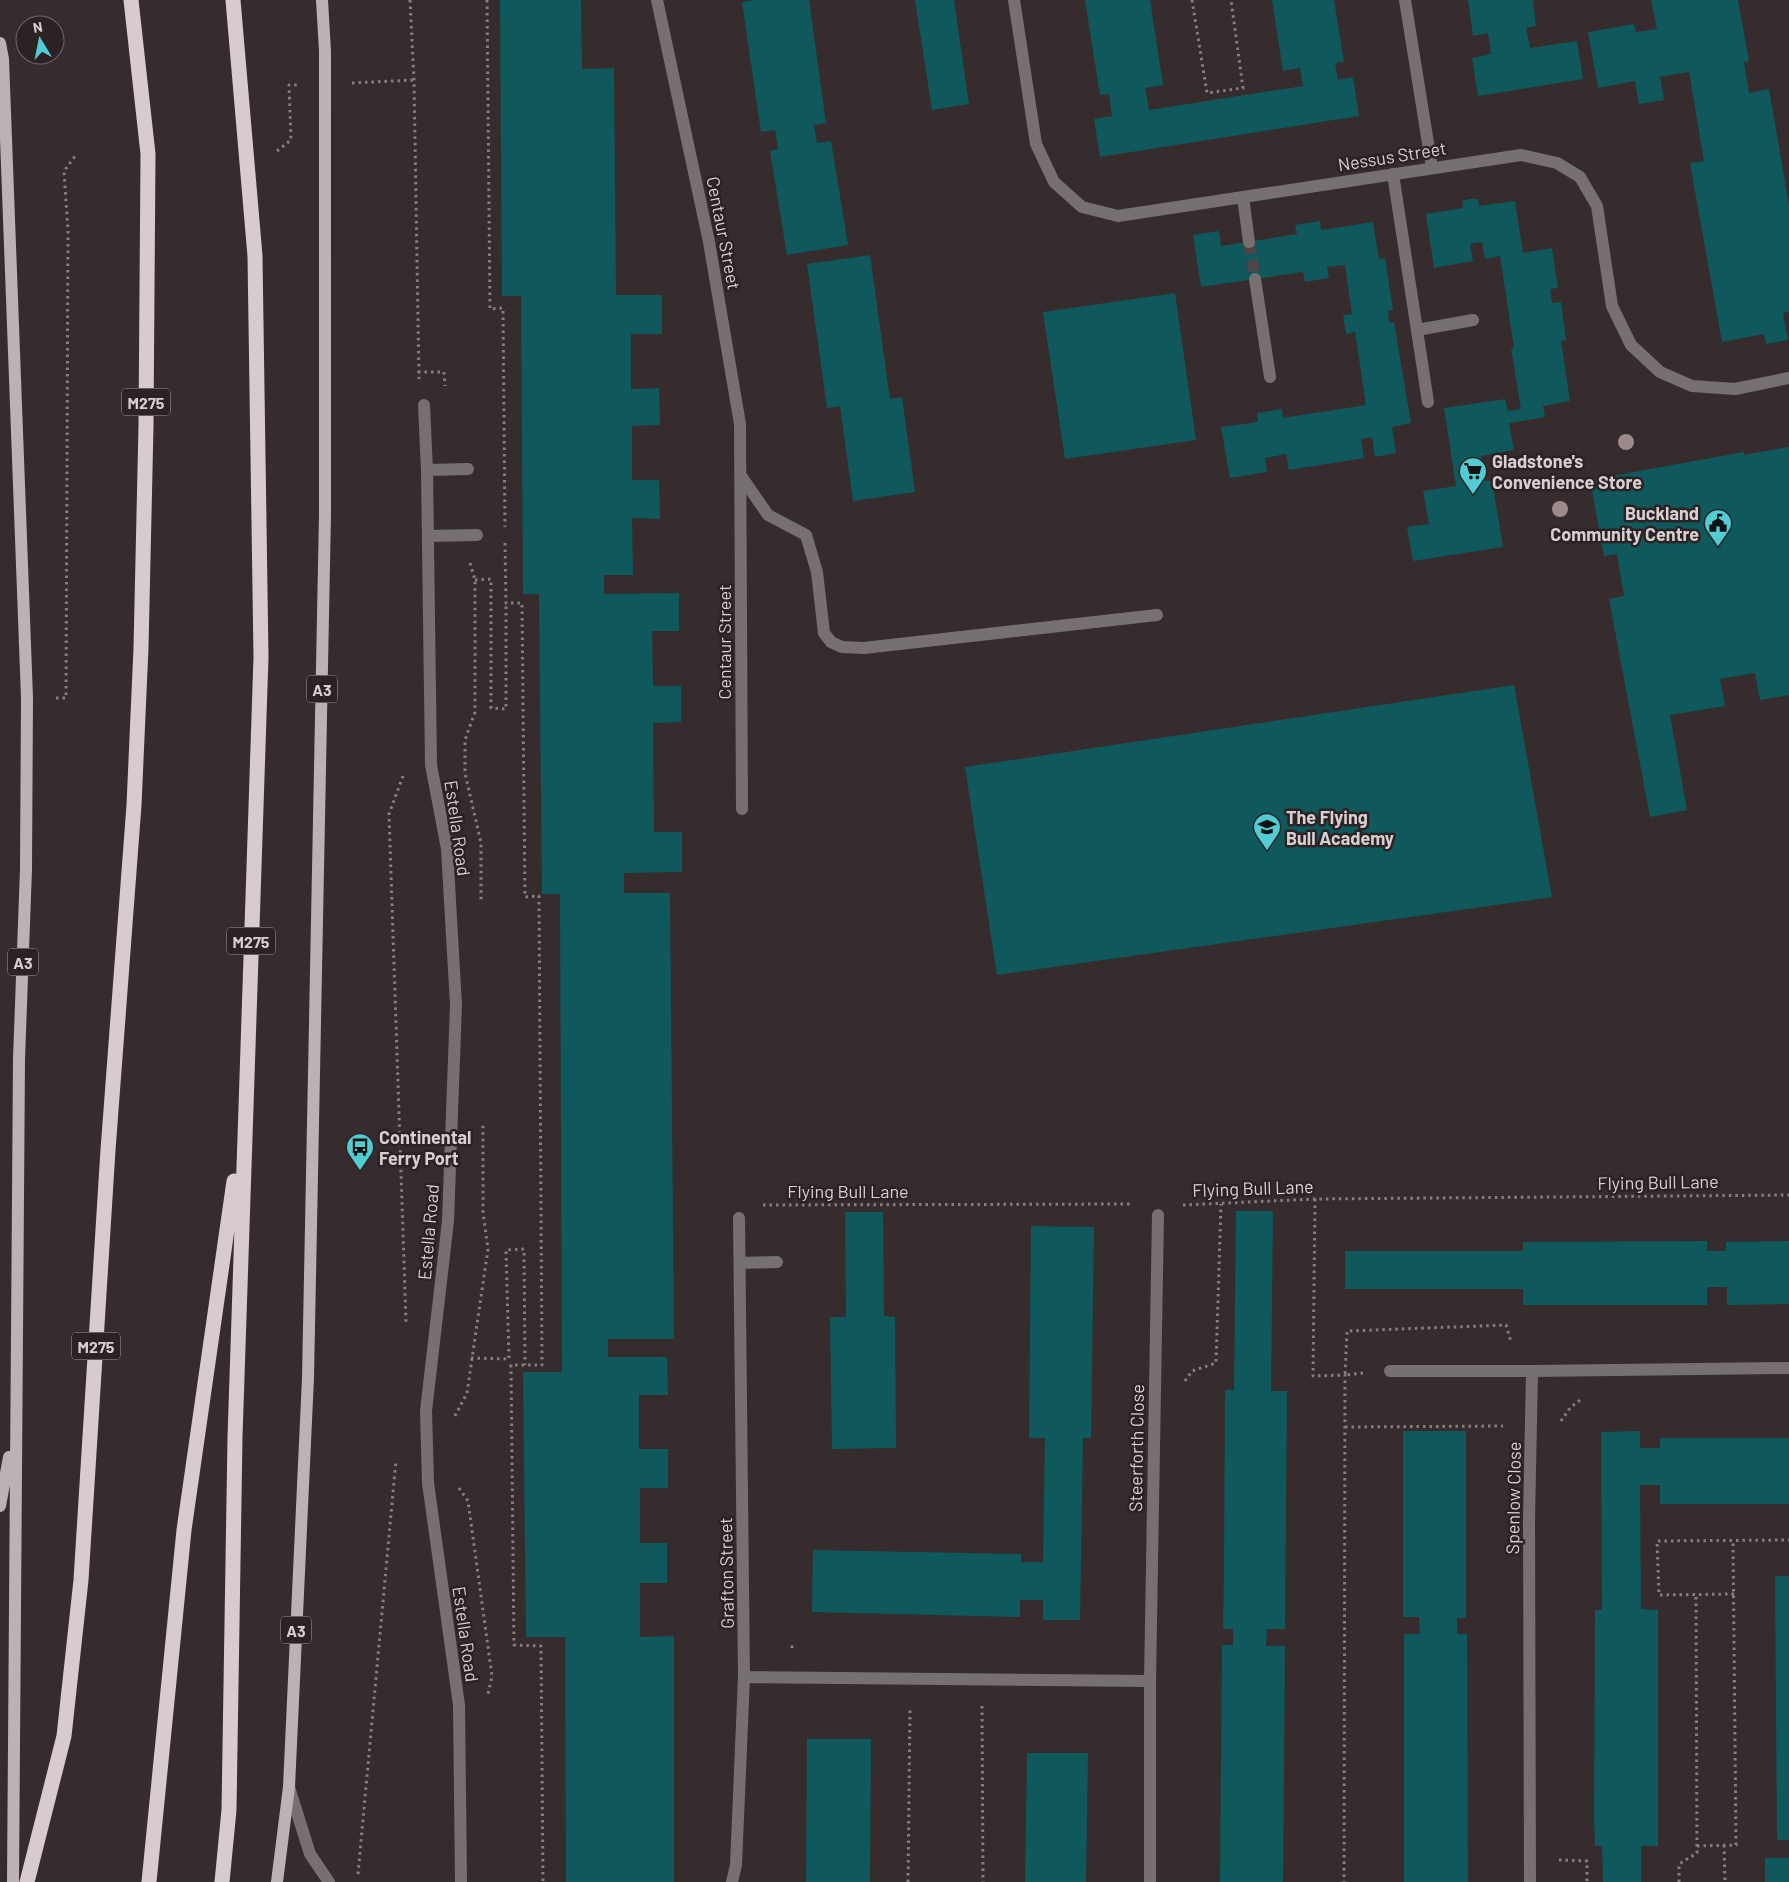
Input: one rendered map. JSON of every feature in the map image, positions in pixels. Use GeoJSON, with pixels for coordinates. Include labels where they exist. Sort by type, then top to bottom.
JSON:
{"type":"FeatureCollection","features":[{"type":"Feature","properties":{"kind":"highway","name":"M275"},"geometry":{"type":"LineString","coordinates":[[27,1882],[64,1736],[81,1580],[108,1150],[134,804],[141,648],[146,426],[148,154],[131,0]]}},
{"type":"Feature","properties":{"kind":"highway","name":"M275"},"geometry":{"type":"LineString","coordinates":[[222,1882],[229,1810],[234,1447],[244,1107],[261,657],[254,256],[233,0]]}},
{"type":"Feature","properties":{"kind":"highway","name":"M275"},"geometry":{"type":"LineString","coordinates":[[148,1882],[184,1530],[244,1107]]}},
{"type":"Feature","properties":{"kind":"main road","name":"A3"},"geometry":{"type":"LineString","coordinates":[[277,1882],[289,1786],[308,1378],[316,1035],[324,514],[325,52],[322,0]]}},
{"type":"Feature","properties":{"kind":"main road","name":"A3"},"geometry":{"type":"LineString","coordinates":[[0,43],[3,59],[14,322],[27,698],[26,869],[19,1059],[13,1882]]}},
{"type":"Feature","properties":{"kind":"main road"},"geometry":{"type":"LineString","coordinates":[[0,1506],[15,1425]]}},
{"type":"Feature","properties":{"kind":"street","name":"Centaur Street"},"geometry":{"type":"LineString","coordinates":[[657,0],[709,242],[740,424],[742,809]]}},
{"type":"Feature","properties":{"kind":"street","name":"Nessus Street"},"geometry":{"type":"LineString","coordinates":[[1014,0],[1036,144],[1054,182],[1082,207],[1118,216],[1521,155],[1557,163],[1580,177],[1597,206],[1612,306],[1631,345],[1660,372],[1692,386],[1735,389],[1789,378]]}},
{"type":"Feature","properties":{"kind":"street"},"geometry":{"type":"LineString","coordinates":[[1405,0],[1432,168]]}},
{"type":"Feature","properties":{"kind":"street"},"geometry":{"type":"LineString","coordinates":[[1393,174],[1428,402]]}},
{"type":"Feature","properties":{"kind":"street"},"geometry":{"type":"LineString","coordinates":[[1243,197],[1250,242]]}},
{"type":"Feature","properties":{"kind":"street"},"geometry":{"type":"LineString","coordinates":[[1255,279],[1270,377]]}},
{"type":"Feature","properties":{"kind":"street"},"geometry":{"type":"LineString","coordinates":[[1417,330],[1473,320]]}},
{"type":"Feature","properties":{"kind":"street","name":"Estella Road"},"geometry":{"type":"LineString","coordinates":[[424,405],[427,470],[431,765],[447,849],[456,1006],[448,1221],[426,1411],[428,1483],[458,1705],[461,1882]]}},
{"type":"Feature","properties":{"kind":"street"},"geometry":{"type":"LineString","coordinates":[[427,470],[468,469]]}},
{"type":"Feature","properties":{"kind":"street"},"geometry":{"type":"LineString","coordinates":[[741,476],[768,515],[806,535],[817,572],[824,633],[831,642],[842,646],[864,648],[1157,615]]}},
{"type":"Feature","properties":{"kind":"street"},"geometry":{"type":"LineString","coordinates":[[428,536],[476,535]]}},
{"type":"Feature","properties":{"kind":"street","name":"Steerforth Close"},"geometry":{"type":"LineString","coordinates":[[1150,1882],[1150,1681],[1158,1215]]}},
{"type":"Feature","properties":{"kind":"street","name":"Grafton Street"},"geometry":{"type":"LineString","coordinates":[[732,1882],[736,1865],[744,1677],[739,1218]]}},
{"type":"Feature","properties":{"kind":"street"},"geometry":{"type":"LineString","coordinates":[[740,1263],[777,1262]]}},
{"type":"Feature","properties":{"kind":"street"},"geometry":{"type":"LineString","coordinates":[[1390,1371],[1789,1368]]}},
{"type":"Feature","properties":{"kind":"street","name":"Spenlow Close"},"geometry":{"type":"LineString","coordinates":[[1530,1882],[1529,1522],[1532,1371]]}},
{"type":"Feature","properties":{"kind":"street"},"geometry":{"type":"LineString","coordinates":[[744,1677],[1150,1681]]}},
{"type":"Feature","properties":{"kind":"street"},"geometry":{"type":"LineString","coordinates":[[289,1786],[310,1854],[329,1882]]}},
{"type":"Feature","properties":{"kind":"path"},"geometry":{"type":"LineString","coordinates":[[410,0],[414,80],[418,372],[416,380]]}},
{"type":"Feature","properties":{"kind":"path"},"geometry":{"type":"LineString","coordinates":[[475,580],[490,579],[492,708],[506,709],[503,308],[490,309],[487,0]]}},
{"type":"Feature","properties":{"kind":"path"},"geometry":{"type":"LineString","coordinates":[[1192,0],[1207,93],[1243,88],[1231,0]]}},
{"type":"Feature","properties":{"kind":"path"},"geometry":{"type":"LineString","coordinates":[[27,698],[66,698],[68,231],[64,170],[76,155]]}},
{"type":"Feature","properties":{"kind":"path"},"geometry":{"type":"LineString","coordinates":[[418,372],[444,372]]}},
{"type":"Feature","properties":{"kind":"path"},"geometry":{"type":"LineString","coordinates":[[506,603],[522,603],[525,897],[539,896],[542,1365],[511,1364],[514,1645],[542,1646],[543,1882]]}},
{"type":"Feature","properties":{"kind":"path"},"geometry":{"type":"LineString","coordinates":[[403,773],[388,814],[406,1323]]}},
{"type":"Feature","properties":{"kind":"path","name":"Flying Bull Lane"},"geometry":{"type":"LineString","coordinates":[[1176,1205],[1315,1199],[1789,1194]]}},
{"type":"Feature","properties":{"kind":"path"},"geometry":{"type":"LineString","coordinates":[[1315,1199],[1313,1376],[1345,1375]]}},
{"type":"Feature","properties":{"kind":"path","name":"Flying Bull Lane"},"geometry":{"type":"LineString","coordinates":[[754,1205],[1133,1204]]}},
{"type":"Feature","properties":{"kind":"path"},"geometry":{"type":"LineString","coordinates":[[1181,1385],[1192,1371],[1216,1363],[1221,1204]]}},
{"type":"Feature","properties":{"kind":"path"},"geometry":{"type":"LineString","coordinates":[[471,1358],[509,1359],[506,1250],[524,1248],[525,1365]]}},
{"type":"Feature","properties":{"kind":"path"},"geometry":{"type":"LineString","coordinates":[[1344,1882],[1344,1427],[1347,1331],[1506,1326],[1512,1343]]}},
{"type":"Feature","properties":{"kind":"path"},"geometry":{"type":"LineString","coordinates":[[1559,1424],[1570,1408],[1581,1399]]}},
{"type":"Feature","properties":{"kind":"path"},"geometry":{"type":"LineString","coordinates":[[1344,1427],[1506,1426]]}},
{"type":"Feature","properties":{"kind":"path"},"geometry":{"type":"LineString","coordinates":[[358,1882],[397,1452]]}},
{"type":"Feature","properties":{"kind":"path"},"geometry":{"type":"LineString","coordinates":[[1697,1846],[1736,1845],[1733,1540]]}},
{"type":"Feature","properties":{"kind":"path"},"geometry":{"type":"LineString","coordinates":[[1734,1594],[1659,1595],[1657,1541],[1789,1540]]}},
{"type":"Feature","properties":{"kind":"path"},"geometry":{"type":"LineString","coordinates":[[1679,1882],[1679,1864],[1697,1853],[1696,1595]]}},
{"type":"Feature","properties":{"kind":"path"},"geometry":{"type":"LineString","coordinates":[[792,1642],[792,1648]]}},
{"type":"Feature","properties":{"kind":"path"},"geometry":{"type":"LineString","coordinates":[[908,1882],[910,1706]]}},
{"type":"Feature","properties":{"kind":"path"},"geometry":{"type":"LineString","coordinates":[[982,1706],[982,1882]]}},
{"type":"Feature","properties":{"kind":"path"},"geometry":{"type":"LineString","coordinates":[[1724,1845],[1725,1882]]}},
{"type":"Feature","properties":{"kind":"path"},"geometry":{"type":"LineString","coordinates":[[1556,1860],[1587,1861],[1587,1882]]}},
{"type":"Feature","properties":{"kind":"building"},"geometry":{"type":"Polygon","coordinates":[[[500,0],[581,0],[582,69],[614,68],[616,295],[662,295],[662,334],[631,334],[631,389],[659,388],[660,425],[632,426],[632,480],[659,480],[660,519],[632,518],[633,575],[604,575],[604,594],[679,593],[679,631],[652,631],[653,686],[681,686],[681,722],[653,723],[654,832],[682,832],[682,872],[624,873],[624,893],[670,893],[674,1339],[608,1339],[608,1357],[667,1357],[668,1395],[639,1395],[639,1449],[668,1449],[668,1488],[640,1488],[640,1543],[667,1543],[667,1583],[640,1583],[640,1637],[674,1636],[674,1882],[566,1882],[565,1637],[526,1637],[523,1372],[562,1372],[560,894],[542,894],[539,594],[523,594],[521,296],[502,296],[500,0]]]}},
{"type":"Feature","properties":{"kind":"building"},"geometry":{"type":"Polygon","coordinates":[[[755,0],[809,0],[826,123],[814,125],[817,143],[831,141],[848,245],[787,255],[770,151],[778,149],[775,130],[761,132],[742,2],[755,0]]]}},
{"type":"Feature","properties":{"kind":"building"},"geometry":{"type":"Polygon","coordinates":[[[915,0],[954,0],[969,104],[932,110],[915,0]]]}},
{"type":"Feature","properties":{"kind":"building"},"geometry":{"type":"Polygon","coordinates":[[[1085,0],[1150,0],[1163,85],[1145,88],[1149,110],[1303,86],[1300,68],[1283,71],[1272,0],[1334,0],[1344,62],[1335,63],[1338,80],[1353,77],[1359,116],[1100,157],[1094,119],[1112,116],[1109,94],[1100,95],[1085,0]]]}},
{"type":"Feature","properties":{"kind":"building"},"geometry":{"type":"Polygon","coordinates":[[[1468,0],[1533,0],[1536,26],[1526,28],[1530,48],[1577,41],[1583,79],[1478,96],[1472,58],[1491,54],[1488,33],[1473,36],[1468,0]]]}},
{"type":"Feature","properties":{"kind":"building"},"geometry":{"type":"Polygon","coordinates":[[[1651,0],[1738,0],[1749,61],[1744,62],[1749,93],[1769,89],[1789,205],[1789,312],[1783,313],[1788,340],[1766,344],[1764,334],[1722,342],[1690,163],[1704,161],[1689,72],[1660,77],[1664,100],[1639,104],[1635,81],[1598,88],[1588,32],[1634,24],[1636,32],[1657,29],[1651,0]]]}},
{"type":"Feature","properties":{"kind":"building"},"geometry":{"type":"Polygon","coordinates":[[[1478,199],[1479,206],[1515,201],[1523,253],[1552,248],[1558,288],[1550,289],[1552,303],[1561,302],[1566,340],[1561,341],[1570,401],[1543,406],[1545,417],[1509,423],[1514,450],[1481,456],[1485,481],[1492,480],[1503,547],[1413,561],[1407,527],[1429,524],[1423,491],[1456,486],[1444,408],[1505,399],[1508,411],[1521,409],[1511,348],[1514,348],[1500,256],[1485,259],[1482,242],[1470,244],[1473,261],[1434,268],[1426,214],[1463,208],[1462,201],[1478,199]]]}},
{"type":"Feature","properties":{"kind":"building"},"geometry":{"type":"Polygon","coordinates":[[[1320,221],[1321,230],[1373,222],[1379,259],[1385,258],[1393,310],[1388,311],[1389,322],[1394,322],[1411,423],[1392,427],[1396,453],[1375,457],[1372,437],[1361,439],[1364,458],[1289,470],[1286,454],[1265,458],[1267,472],[1230,478],[1221,427],[1258,422],[1257,413],[1282,409],[1283,418],[1366,405],[1355,332],[1346,334],[1343,315],[1352,314],[1345,265],[1327,267],[1329,278],[1305,282],[1303,272],[1201,287],[1193,235],[1219,231],[1221,246],[1297,234],[1295,225],[1320,221]]]}},
{"type":"Feature","properties":{"kind":"building"},"geometry":{"type":"Polygon","coordinates":[[[870,255],[890,399],[902,397],[915,492],[853,501],[840,406],[827,408],[807,264],[870,255]]]}},
{"type":"Feature","properties":{"kind":"building"},"geometry":{"type":"Polygon","coordinates":[[[1175,293],[1196,440],[1065,459],[1043,312],[1175,293]]]}},
{"type":"Feature","properties":{"kind":"building"},"geometry":{"type":"Polygon","coordinates":[[[1789,447],[1789,695],[1760,700],[1755,673],[1720,679],[1725,706],[1670,715],[1687,810],[1650,817],[1609,599],[1624,596],[1617,554],[1604,556],[1590,480],[1744,452],[1744,455],[1789,447]]]}},
{"type":"Feature","properties":{"kind":"building"},"geometry":{"type":"Polygon","coordinates":[[[1514,685],[1552,897],[997,975],[965,767],[1514,685]]]}},
{"type":"Feature","properties":{"kind":"building"},"geometry":{"type":"Polygon","coordinates":[[[1236,1211],[1273,1211],[1271,1391],[1287,1391],[1285,1629],[1267,1629],[1266,1646],[1285,1646],[1283,1882],[1220,1882],[1222,1645],[1233,1645],[1233,1629],[1223,1629],[1225,1390],[1234,1390],[1236,1211]]]}},
{"type":"Feature","properties":{"kind":"building"},"geometry":{"type":"Polygon","coordinates":[[[845,1212],[883,1212],[884,1316],[895,1317],[896,1448],[832,1449],[830,1317],[846,1317],[845,1212]]]}},
{"type":"Feature","properties":{"kind":"building"},"geometry":{"type":"Polygon","coordinates":[[[1031,1226],[1094,1227],[1091,1438],[1083,1438],[1080,1620],[1043,1620],[1043,1600],[1020,1600],[1020,1617],[812,1612],[813,1550],[1021,1554],[1021,1562],[1043,1562],[1045,1438],[1029,1438],[1031,1226]]]}},
{"type":"Feature","properties":{"kind":"building"},"geometry":{"type":"Polygon","coordinates":[[[1707,1241],[1707,1251],[1726,1251],[1726,1242],[1789,1241],[1789,1304],[1727,1305],[1727,1287],[1707,1287],[1707,1305],[1523,1305],[1523,1289],[1345,1289],[1345,1251],[1523,1251],[1523,1242],[1707,1241]]]}},
{"type":"Feature","properties":{"kind":"building"},"geometry":{"type":"Polygon","coordinates":[[[1403,1431],[1466,1431],[1466,1618],[1457,1618],[1457,1634],[1467,1634],[1468,1882],[1404,1882],[1404,1634],[1420,1634],[1419,1617],[1403,1617],[1403,1431]]]}},
{"type":"Feature","properties":{"kind":"building"},"geometry":{"type":"Polygon","coordinates":[[[1640,1431],[1640,1448],[1660,1448],[1660,1438],[1789,1438],[1789,1504],[1660,1504],[1660,1485],[1640,1485],[1641,1609],[1658,1610],[1658,1846],[1641,1846],[1641,1882],[1603,1882],[1602,1846],[1595,1846],[1594,1820],[1595,1610],[1602,1610],[1601,1432],[1640,1431]]]}},
{"type":"Feature","properties":{"kind":"building"},"geometry":{"type":"Polygon","coordinates":[[[1775,1576],[1789,1576],[1789,1840],[1777,1840],[1775,1576]]]}},
{"type":"Feature","properties":{"kind":"building"},"geometry":{"type":"Polygon","coordinates":[[[807,1739],[871,1739],[870,1882],[806,1882],[807,1739]]]}},
{"type":"Feature","properties":{"kind":"building"},"geometry":{"type":"Polygon","coordinates":[[[1027,1753],[1088,1753],[1086,1882],[1025,1882],[1027,1753]]]}},
{"type":"Feature","properties":{"kind":"building"},"geometry":{"type":"Polygon","coordinates":[[[1765,1858],[1789,1858],[1789,1882],[1765,1882],[1765,1858]]]}},
{"type":"Feature","properties":{"kind":"tunnel"},"geometry":{"type":"LineString","coordinates":[[1249,242],[1255,279]]}},
{"type":"Feature","properties":{"kind":"place","name":"Gladstone's Convenience Store"},"geometry":{"type":"Point","coordinates":[1473,495]}},
{"type":"Feature","properties":{"kind":"place","name":"Buckland Community Centre"},"geometry":{"type":"Point","coordinates":[1718,547]}},
{"type":"Feature","properties":{"kind":"place","name":"The Flying Bull Academy"},"geometry":{"type":"Point","coordinates":[1267,851]}},
{"type":"Feature","properties":{"kind":"place","name":"Continental Ferry Port"},"geometry":{"type":"Point","coordinates":[360,1171]}}]}
